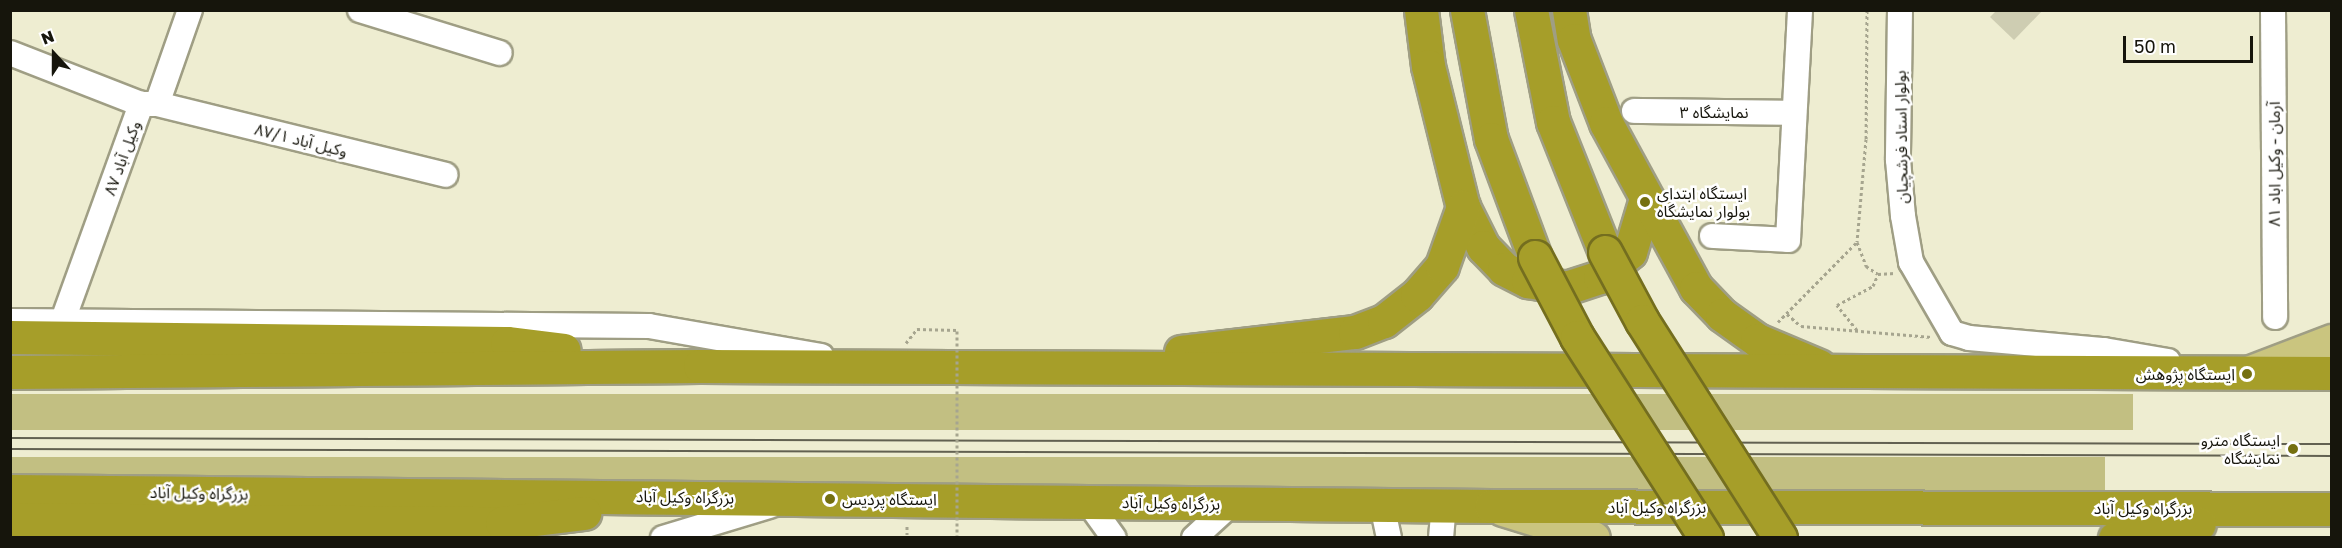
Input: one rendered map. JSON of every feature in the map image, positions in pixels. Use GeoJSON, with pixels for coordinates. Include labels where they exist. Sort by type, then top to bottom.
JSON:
{"type":"FeatureCollection","features":[{"type":"Feature","properties":{"kind":"highway"},"geometry":{"type":"LineString","coordinates":[[1421,10],[1428,66],[1463,207],[1482,247],[1504,269],[1528,281],[1566,288],[1600,277],[1630,252],[1645,202]]}},
{"type":"Feature","properties":{"kind":"highway"},"geometry":{"type":"LineString","coordinates":[[1467,10],[1491,139],[1535,256],[1577,337],[1706,537]]}},
{"type":"Feature","properties":{"kind":"highway"},"geometry":{"type":"LineString","coordinates":[[1531,10],[1553,122],[1605,252],[1642,321],[1780,537]]}},
{"type":"Feature","properties":{"kind":"highway"},"geometry":{"type":"LineString","coordinates":[[1569,10],[1574,40],[1606,123],[1645,202],[1696,288],[1722,315],[1757,340],[1832,372]]}},
{"type":"Feature","properties":{"kind":"highway"},"geometry":{"type":"LineString","coordinates":[[1075,368],[1258,340],[1355,332],[1384,321],[1417,295],[1442,266],[1463,207]]}},
{"type":"Feature","properties":{"kind":"highway"},"geometry":{"type":"LineString","coordinates":[[10,337],[507,343],[700,366]]}},
{"type":"Feature","properties":{"kind":"highway"},"geometry":{"type":"LineString","coordinates":[[10,372],[700,366],[2331,373]]}},
{"type":"Feature","properties":{"kind":"highway","name":"بزرگراه وکیل آباد"},"geometry":{"type":"LineString","coordinates":[[10,491],[1382,505],[1442,522],[1491,506],[2316,509]]}},
{"type":"Feature","properties":{"kind":"highway"},"geometry":{"type":"LineString","coordinates":[[10,519],[502,523],[717,498]]}},
{"type":"Feature","properties":{"kind":"highway"},"geometry":{"type":"LineString","coordinates":[[2115,537],[2316,509]]}},
{"type":"Feature","properties":{"kind":"main road"},"geometry":{"type":"LineString","coordinates":[[2247,374],[2331,340]]}},
{"type":"Feature","properties":{"kind":"main road"},"geometry":{"type":"LineString","coordinates":[[1491,506],[1594,537]]}},
{"type":"Feature","properties":{"kind":"street","name":"وکیل آباد ۸۷"},"geometry":{"type":"LineString","coordinates":[[63,320],[149,104],[190,10]]}},
{"type":"Feature","properties":{"kind":"street"},"geometry":{"type":"LineString","coordinates":[[360,10],[500,53]]}},
{"type":"Feature","properties":{"kind":"street"},"geometry":{"type":"LineString","coordinates":[[1712,236],[1788,240],[1800,10]]}},
{"type":"Feature","properties":{"kind":"street","name":"بولوار استاد فرشچیان"},"geometry":{"type":"LineString","coordinates":[[1900,10],[1898,160],[1911,262]]}},
{"type":"Feature","properties":{"kind":"street","name":"آرمان - وکیل اباد ۸۱"},"geometry":{"type":"LineString","coordinates":[[2273,10],[2275,317]]}},
{"type":"Feature","properties":{"kind":"street","name":"وکیل آباد ۸۷/۱"},"geometry":{"type":"LineString","coordinates":[[10,53],[149,104],[445,176]]}},
{"type":"Feature","properties":{"kind":"street","name":"نمایشگاه ۳"},"geometry":{"type":"LineString","coordinates":[[1634,111],[1794,113]]}},
{"type":"Feature","properties":{"kind":"street"},"geometry":{"type":"LineString","coordinates":[[1911,262],[1952,333],[1992,340],[2104,350],[2247,374]]}},
{"type":"Feature","properties":{"kind":"street"},"geometry":{"type":"LineString","coordinates":[[10,321],[650,326],[886,367]]}},
{"type":"Feature","properties":{"kind":"street"},"geometry":{"type":"LineString","coordinates":[[663,537],[793,499]]}},
{"type":"Feature","properties":{"kind":"street"},"geometry":{"type":"LineString","coordinates":[[1088,502],[1113,537]]}},
{"type":"Feature","properties":{"kind":"street"},"geometry":{"type":"LineString","coordinates":[[1194,537],[1232,503]]}},
{"type":"Feature","properties":{"kind":"street"},"geometry":{"type":"LineString","coordinates":[[1382,505],[1389,537]]}},
{"type":"Feature","properties":{"kind":"path"},"geometry":{"type":"LineString","coordinates":[[1867,10],[1866,139],[1857,242],[1866,266],[1878,274],[1890,276],[1911,262]]}},
{"type":"Feature","properties":{"kind":"path"},"geometry":{"type":"LineString","coordinates":[[1757,340],[1788,314],[1857,242]]}},
{"type":"Feature","properties":{"kind":"path"},"geometry":{"type":"LineString","coordinates":[[1858,331],[1837,305],[1873,286],[1878,274]]}},
{"type":"Feature","properties":{"kind":"path"},"geometry":{"type":"LineString","coordinates":[[1788,314],[1802,326],[1947,339],[1952,333]]}},
{"type":"Feature","properties":{"kind":"path"},"geometry":{"type":"LineString","coordinates":[[917,329],[957,330],[957,537]]}},
{"type":"Feature","properties":{"kind":"shaded area"},"geometry":{"type":"Polygon","coordinates":[[[11,394],[2133,394],[2133,430],[11,430],[11,394]]]}},
{"type":"Feature","properties":{"kind":"shaded area"},"geometry":{"type":"Polygon","coordinates":[[[11,457],[2105,457],[2105,492],[11,492],[11,457]]]}},
{"type":"Feature","properties":{"kind":"building"},"geometry":{"type":"Polygon","coordinates":[[[1997,10],[2043,10],[2014,40],[1990,17],[1997,10]]]}},
{"type":"Feature","properties":{"kind":"tram line"},"geometry":{"type":"LineString","coordinates":[[10,438],[2332,444]]}},
{"type":"Feature","properties":{"kind":"tram line"},"geometry":{"type":"LineString","coordinates":[[10,449],[2332,456]]}},
{"type":"Feature","properties":{"kind":"place","name":"ایستگاه ابتدای بولوار نمایشگاه"},"geometry":{"type":"Point","coordinates":[1645,202]}},
{"type":"Feature","properties":{"kind":"place","name":"ایستگاه پژوهش"},"geometry":{"type":"Point","coordinates":[2247,374]}},
{"type":"Feature","properties":{"kind":"place","name":"ایستگاه مترو نمایشگاه"},"geometry":{"type":"Point","coordinates":[2293,449]}},
{"type":"Feature","properties":{"kind":"place","name":"ایستگاه پردیس"},"geometry":{"type":"Point","coordinates":[830,499]}}]}
